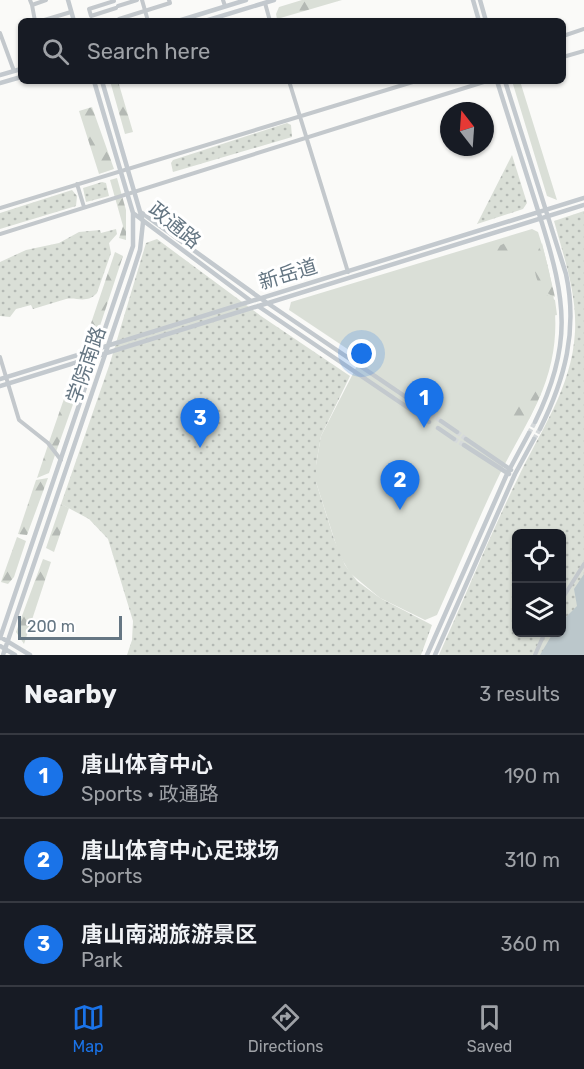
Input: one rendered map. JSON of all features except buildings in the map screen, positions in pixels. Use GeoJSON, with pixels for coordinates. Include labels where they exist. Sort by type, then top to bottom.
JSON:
{"type":"FeatureCollection","features":[{"type":"Feature","properties":{"kind":"main road"},"geometry":{"type":"LineString","coordinates":[[68,0],[73,18]]}},
{"type":"Feature","properties":{"kind":"main road"},"geometry":{"type":"LineString","coordinates":[[187,18],[246,0]]}},
{"type":"Feature","properties":{"kind":"main road"},"geometry":{"type":"LineString","coordinates":[[215,18],[274,0]]}},
{"type":"Feature","properties":{"kind":"main road"},"geometry":{"type":"LineString","coordinates":[[472,0],[478,18]]}},
{"type":"Feature","properties":{"kind":"main road"},"geometry":{"type":"LineString","coordinates":[[480,0],[485,18]]}},
{"type":"Feature","properties":{"kind":"main road"},"geometry":{"type":"LineString","coordinates":[[0,75],[18,70]]}},
{"type":"Feature","properties":{"kind":"main road"},"geometry":{"type":"LineString","coordinates":[[0,83],[18,78]]}},
{"type":"Feature","properties":{"kind":"main road","name":"学院南路"},"geometry":{"type":"LineString","coordinates":[[0,637],[131,254],[133,213],[129,193],[95,84]]}},
{"type":"Feature","properties":{"kind":"main road","name":"学院南路"},"geometry":{"type":"LineString","coordinates":[[3,655],[2,648],[7,641],[135,266],[143,222],[103,84]]}},
{"type":"Feature","properties":{"kind":"main road"},"geometry":{"type":"LineString","coordinates":[[499,84],[558,277],[563,310],[561,345],[554,376],[535,422]]}},
{"type":"Feature","properties":{"kind":"main road"},"geometry":{"type":"LineString","coordinates":[[506,84],[566,274],[572,318],[562,379],[540,429]]}},
{"type":"Feature","properties":{"kind":"main road","name":"新岳道"},"geometry":{"type":"LineString","coordinates":[[0,379],[584,198]]}},
{"type":"Feature","properties":{"kind":"main road","name":"新岳道"},"geometry":{"type":"LineString","coordinates":[[0,386],[584,205]]}},
{"type":"Feature","properties":{"kind":"main road","name":"政通路"},"geometry":{"type":"LineString","coordinates":[[133,213],[141,213],[260,298],[431,414]]}},
{"type":"Feature","properties":{"kind":"main road","name":"政通路"},"geometry":{"type":"LineString","coordinates":[[133,213],[258,306],[429,422]]}},
{"type":"Feature","properties":{"kind":"main road"},"geometry":{"type":"LineString","coordinates":[[345,365],[348,358]]}},
{"type":"Feature","properties":{"kind":"main road"},"geometry":{"type":"LineString","coordinates":[[441,421],[457,432]]}},
{"type":"Feature","properties":{"kind":"main road"},"geometry":{"type":"LineString","coordinates":[[438,428],[454,439]]}},
{"type":"Feature","properties":{"kind":"main road"},"geometry":{"type":"LineString","coordinates":[[427,655],[507,474],[529,433]]}},
{"type":"Feature","properties":{"kind":"main road"},"geometry":{"type":"LineString","coordinates":[[466,439],[510,468],[515,474]]}},
{"type":"Feature","properties":{"kind":"main road"},"geometry":{"type":"LineString","coordinates":[[435,655],[515,474],[534,440]]}},
{"type":"Feature","properties":{"kind":"main road"},"geometry":{"type":"LineString","coordinates":[[464,445],[507,474],[515,474]]}},
{"type":"Feature","properties":{"kind":"main road"},"geometry":{"type":"LineString","coordinates":[[436,634],[442,637]]}},
{"type":"Feature","properties":{"kind":"main road"},"geometry":{"type":"LineString","coordinates":[[0,637],[30,655]]}},
{"type":"Feature","properties":{"kind":"main road"},"geometry":{"type":"LineString","coordinates":[[2,648],[15,655]]}},
{"type":"Feature","properties":{"kind":"street"},"geometry":{"type":"LineString","coordinates":[[34,18],[31,2],[46,0]]}},
{"type":"Feature","properties":{"kind":"street"},"geometry":{"type":"LineString","coordinates":[[120,18],[117,7],[114,1],[89,9],[91,16],[117,7],[137,0]]}},
{"type":"Feature","properties":{"kind":"street"},"geometry":{"type":"LineString","coordinates":[[142,0],[147,18]]}},
{"type":"Feature","properties":{"kind":"street"},"geometry":{"type":"LineString","coordinates":[[126,18],[170,3],[169,0]]}},
{"type":"Feature","properties":{"kind":"street"},"geometry":{"type":"LineString","coordinates":[[223,0],[225,6]]}},
{"type":"Feature","properties":{"kind":"street"},"geometry":{"type":"LineString","coordinates":[[265,3],[269,18]]}},
{"type":"Feature","properties":{"kind":"street"},"geometry":{"type":"LineString","coordinates":[[51,18],[71,12]]}},
{"type":"Feature","properties":{"kind":"street"},"geometry":{"type":"LineString","coordinates":[[566,35],[584,29]]}},
{"type":"Feature","properties":{"kind":"street"},"geometry":{"type":"LineString","coordinates":[[0,33],[14,71]]}},
{"type":"Feature","properties":{"kind":"street"},"geometry":{"type":"LineString","coordinates":[[566,56],[584,51]]}},
{"type":"Feature","properties":{"kind":"street"},"geometry":{"type":"LineString","coordinates":[[290,84],[350,278]]}},
{"type":"Feature","properties":{"kind":"street"},"geometry":{"type":"LineString","coordinates":[[0,208],[406,84]]}},
{"type":"Feature","properties":{"kind":"street"},"geometry":{"type":"LineString","coordinates":[[0,234],[477,84]]}},
{"type":"Feature","properties":{"kind":"street"},"geometry":{"type":"LineString","coordinates":[[77,184],[84,207]]}},
{"type":"Feature","properties":{"kind":"street"},"geometry":{"type":"LineString","coordinates":[[0,357],[22,425],[48,444],[61,460]]}},
{"type":"Feature","properties":{"kind":"street"},"geometry":{"type":"LineString","coordinates":[[566,591],[584,564]]}},
{"type":"Feature","properties":{"kind":"street"},"geometry":{"type":"LineString","coordinates":[[535,655],[543,637]]}},
{"type":"Feature","properties":{"kind":"green space"},"geometry":{"type":"Polygon","coordinates":[[[302,0],[342,0],[277,18],[279,7],[302,0]]]}},
{"type":"Feature","properties":{"kind":"green space"},"geometry":{"type":"Polygon","coordinates":[[[111,84],[119,84],[133,132],[125,134],[111,84]]]}},
{"type":"Feature","properties":{"kind":"green space"},"geometry":{"type":"Polygon","coordinates":[[[513,84],[521,84],[557,200],[547,196],[513,84]]]}},
{"type":"Feature","properties":{"kind":"green space"},"geometry":{"type":"Polygon","coordinates":[[[92,107],[114,169],[99,174],[79,111],[92,107]]]}},
{"type":"Feature","properties":{"kind":"green space"},"geometry":{"type":"Polygon","coordinates":[[[287,123],[291,125],[292,137],[173,172],[171,163],[173,160],[287,123]]]}},
{"type":"Feature","properties":{"kind":"green space"},"geometry":{"type":"Polygon","coordinates":[[[512,155],[527,203],[523,209],[477,224],[512,155]]]}},
{"type":"Feature","properties":{"kind":"green space"},"geometry":{"type":"Polygon","coordinates":[[[117,178],[126,210],[126,240],[119,238],[123,226],[110,180],[117,178]]]}},
{"type":"Feature","properties":{"kind":"green space"},"geometry":{"type":"Polygon","coordinates":[[[102,182],[106,183],[109,196],[86,202],[83,188],[102,182]]]}},
{"type":"Feature","properties":{"kind":"green space"},"geometry":{"type":"Polygon","coordinates":[[[72,190],[77,196],[76,206],[0,229],[0,213],[72,190]]]}},
{"type":"Feature","properties":{"kind":"green space"},"geometry":{"type":"Polygon","coordinates":[[[584,211],[584,655],[439,655],[497,523],[554,409],[568,372],[575,332],[574,303],[554,221],[584,211]]]}},
{"type":"Feature","properties":{"kind":"green space"},"geometry":{"type":"Polygon","coordinates":[[[116,229],[117,234],[109,243],[111,253],[97,293],[93,296],[86,299],[66,299],[33,309],[31,305],[16,309],[10,317],[0,316],[0,262],[26,250],[59,243],[79,232],[100,230],[101,233],[116,229]]]}},
{"type":"Feature","properties":{"kind":"green space"},"geometry":{"type":"Polygon","coordinates":[[[532,229],[538,232],[545,254],[555,316],[555,337],[547,379],[488,499],[437,615],[425,620],[380,598],[350,573],[339,554],[316,482],[316,465],[321,436],[361,358],[289,310],[291,302],[532,229]]]}},
{"type":"Feature","properties":{"kind":"green space"},"geometry":{"type":"Polygon","coordinates":[[[517,237],[517,248],[505,256],[493,256],[499,246],[517,237]]]}},
{"type":"Feature","properties":{"kind":"green space"},"geometry":{"type":"Polygon","coordinates":[[[157,239],[261,316],[350,376],[321,436],[316,465],[316,482],[334,539],[345,565],[357,581],[380,598],[432,625],[421,655],[127,655],[132,640],[133,621],[108,539],[89,519],[61,504],[110,363],[146,243],[157,239]]]}},
{"type":"Feature","properties":{"kind":"green space"},"geometry":{"type":"Polygon","coordinates":[[[542,243],[555,297],[547,293],[535,274],[536,258],[542,243]]]}},
{"type":"Feature","properties":{"kind":"green space"},"geometry":{"type":"Polygon","coordinates":[[[115,252],[123,256],[95,341],[83,347],[115,252]]]}},
{"type":"Feature","properties":{"kind":"green space"},"geometry":{"type":"Polygon","coordinates":[[[541,292],[555,300],[557,315],[546,317],[541,292]]]}},
{"type":"Feature","properties":{"kind":"green space"},"geometry":{"type":"Polygon","coordinates":[[[86,367],[78,390],[67,390],[75,369],[86,367]]]}},
{"type":"Feature","properties":{"kind":"green space"},"geometry":{"type":"Polygon","coordinates":[[[533,389],[541,394],[529,419],[503,419],[503,416],[533,389]]]}},
{"type":"Feature","properties":{"kind":"green space"},"geometry":{"type":"Polygon","coordinates":[[[66,393],[73,393],[76,396],[56,452],[49,442],[66,393]]]}},
{"type":"Feature","properties":{"kind":"green space"},"geometry":{"type":"Polygon","coordinates":[[[48,445],[55,455],[49,473],[37,478],[48,445]]]}},
{"type":"Feature","properties":{"kind":"green space"},"geometry":{"type":"Polygon","coordinates":[[[48,478],[27,535],[18,534],[36,480],[48,478]]]}},
{"type":"Feature","properties":{"kind":"green space"},"geometry":{"type":"Polygon","coordinates":[[[61,504],[69,508],[54,552],[46,548],[61,504]]]}},
{"type":"Feature","properties":{"kind":"green space"},"geometry":{"type":"Polygon","coordinates":[[[17,537],[26,541],[14,577],[8,584],[1,582],[17,537]]]}},
{"type":"Feature","properties":{"kind":"green space"},"geometry":{"type":"Polygon","coordinates":[[[43,559],[51,562],[24,644],[16,632],[43,559]]]}},
{"type":"Feature","properties":{"kind":"shaded area"},"geometry":{"type":"Polygon","coordinates":[[[584,574],[584,655],[540,655],[551,637],[566,637],[566,617],[577,606],[574,589],[584,574]]]}},
{"type":"Feature","properties":{"kind":"tunnel"},"geometry":{"type":"LineString","coordinates":[[431,414],[441,421]]}},
{"type":"Feature","properties":{"kind":"tunnel"},"geometry":{"type":"LineString","coordinates":[[529,433],[535,422]]}},
{"type":"Feature","properties":{"kind":"tunnel"},"geometry":{"type":"LineString","coordinates":[[534,439],[540,429]]}},
{"type":"Feature","properties":{"kind":"tunnel"},"geometry":{"type":"LineString","coordinates":[[457,432],[466,439]]}},
{"type":"Feature","properties":{"kind":"tunnel"},"geometry":{"type":"LineString","coordinates":[[454,439],[464,445]]}},
{"type":"Feature","properties":{"kind":"place","name":"唐山体育中心"},"geometry":{"type":"Point","coordinates":[424,428]}},
{"type":"Feature","properties":{"kind":"place","name":"唐山南湖旅游景区"},"geometry":{"type":"Point","coordinates":[200,448]}},
{"type":"Feature","properties":{"kind":"place","name":"唐山体育中心足球场"},"geometry":{"type":"Point","coordinates":[400,510]}}]}
